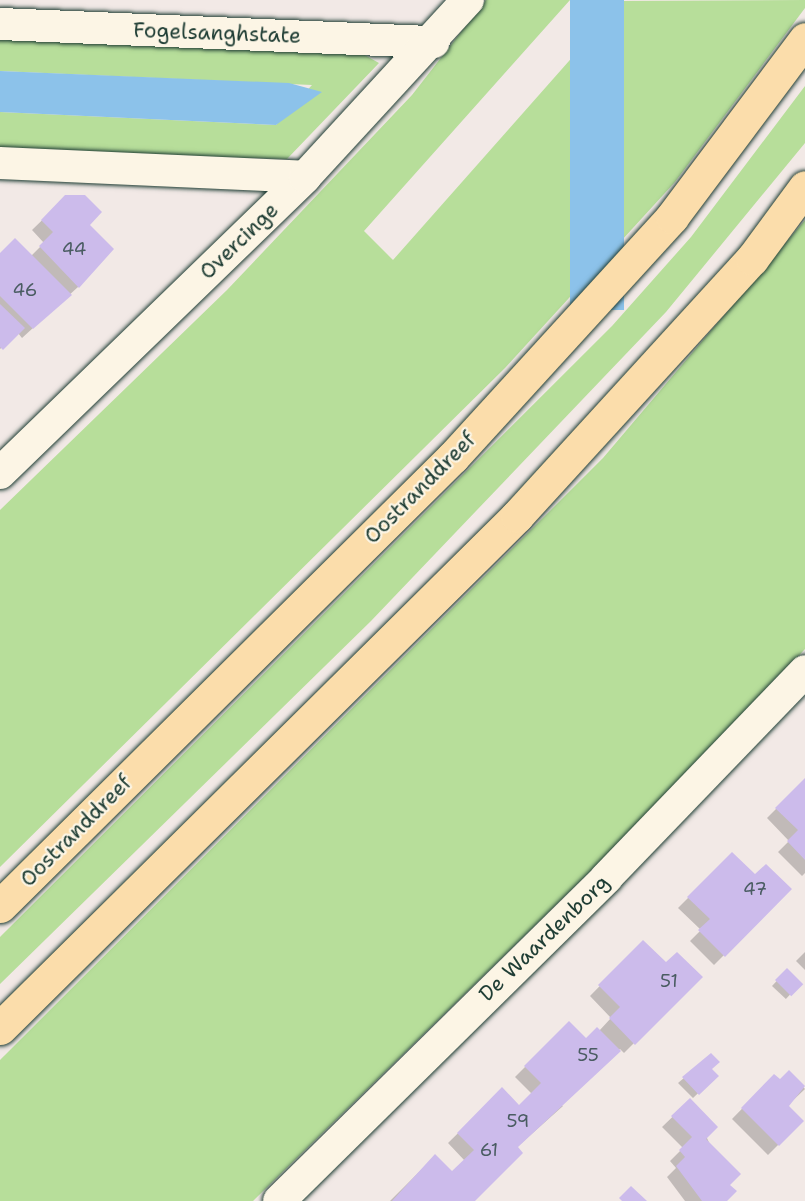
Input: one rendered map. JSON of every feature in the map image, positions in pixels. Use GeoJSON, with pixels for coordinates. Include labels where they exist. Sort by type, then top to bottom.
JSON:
{"type":"FeatureCollection","features":[{"type":"Feature","properties":{"kind":"main road","name":"Oostranddreef"},"geometry":{"type":"LineString","coordinates":[[0,906],[453,457],[672,217],[805,39]]}},
{"type":"Feature","properties":{"kind":"main road"},"geometry":{"type":"LineString","coordinates":[[0,1028],[517,516],[752,259],[805,187]]}},
{"type":"Feature","properties":{"kind":"street","name":"Overcinge"},"geometry":{"type":"LineString","coordinates":[[0,473],[305,177],[434,42],[468,0]]}},
{"type":"Feature","properties":{"kind":"street","name":"Fogelsanghstate"},"geometry":{"type":"LineString","coordinates":[[0,24],[434,42]]}},
{"type":"Feature","properties":{"kind":"street"},"geometry":{"type":"LineString","coordinates":[[0,163],[305,177]]}},
{"type":"Feature","properties":{"kind":"street","name":"De Waardenborg"},"geometry":{"type":"LineString","coordinates":[[279,1201],[606,878],[805,671]]}},
{"type":"Feature","properties":{"kind":"green space"},"geometry":{"type":"Polygon","coordinates":[[[486,0],[570,0],[364,231],[393,260],[622,1],[805,0],[805,8],[675,182],[505,368],[0,867],[0,510],[227,290],[412,95],[486,0]]]}},
{"type":"Feature","properties":{"kind":"green space"},"geometry":{"type":"Polygon","coordinates":[[[0,37],[361,53],[379,63],[287,159],[0,153],[0,112],[276,125],[312,85],[0,71],[0,37]]]}},
{"type":"Feature","properties":{"kind":"green space"},"geometry":{"type":"Polygon","coordinates":[[[805,86],[805,143],[666,312],[371,621],[0,984],[0,937],[612,326],[691,237],[805,86]]]}},
{"type":"Feature","properties":{"kind":"green space"},"geometry":{"type":"Polygon","coordinates":[[[805,220],[805,649],[659,804],[253,1201],[0,1201],[0,1060],[603,458],[805,220]]]}},
{"type":"Feature","properties":{"kind":"water"},"geometry":{"type":"Polygon","coordinates":[[[570,0],[624,0],[624,310],[570,310],[570,0]]]}},
{"type":"Feature","properties":{"kind":"water"},"geometry":{"type":"Polygon","coordinates":[[[0,71],[289,83],[322,92],[276,125],[0,112],[0,71]]]}},
{"type":"Feature","properties":{"kind":"building"},"geometry":{"type":"Polygon","coordinates":[[[65,195],[85,195],[102,212],[90,225],[114,249],[79,288],[39,246],[53,232],[41,220],[65,195]]]}},
{"type":"Feature","properties":{"kind":"building"},"geometry":{"type":"Polygon","coordinates":[[[15,238],[72,295],[33,329],[0,296],[0,253],[15,238]]]}},
{"type":"Feature","properties":{"kind":"building"},"geometry":{"type":"Polygon","coordinates":[[[0,304],[25,328],[3,350],[0,347],[0,304]]]}},
{"type":"Feature","properties":{"kind":"building"},"geometry":{"type":"Polygon","coordinates":[[[805,778],[805,860],[787,841],[798,830],[775,808],[805,778]]]}},
{"type":"Feature","properties":{"kind":"building"},"geometry":{"type":"Polygon","coordinates":[[[732,852],[755,874],[766,864],[792,889],[725,957],[698,930],[710,919],[687,897],[732,852]]]}},
{"type":"Feature","properties":{"kind":"building"},"geometry":{"type":"Polygon","coordinates":[[[643,940],[666,962],[677,952],[703,977],[635,1045],[609,1018],[620,1007],[598,985],[643,940]]]}},
{"type":"Feature","properties":{"kind":"building"},"geometry":{"type":"Polygon","coordinates":[[[787,968],[803,984],[791,996],[775,980],[787,968]]]}},
{"type":"Feature","properties":{"kind":"building"},"geometry":{"type":"Polygon","coordinates":[[[569,1021],[586,1038],[597,1027],[621,1051],[518,1147],[523,1153],[475,1201],[392,1201],[435,1154],[452,1171],[474,1150],[457,1133],[502,1087],[519,1105],[541,1083],[524,1066],[569,1021]]]}},
{"type":"Feature","properties":{"kind":"building"},"geometry":{"type":"Polygon","coordinates":[[[711,1053],[720,1062],[712,1069],[719,1076],[699,1095],[682,1077],[711,1053]]]}},
{"type":"Feature","properties":{"kind":"building"},"geometry":{"type":"Polygon","coordinates":[[[789,1070],[805,1086],[789,1106],[804,1121],[779,1146],[741,1108],[774,1074],[780,1079],[789,1070]]]}},
{"type":"Feature","properties":{"kind":"building"},"geometry":{"type":"Polygon","coordinates":[[[690,1098],[718,1127],[706,1139],[741,1174],[730,1185],[737,1191],[727,1201],[702,1201],[676,1166],[685,1157],[679,1150],[692,1137],[671,1116],[690,1098]]]}},
{"type":"Feature","properties":{"kind":"building"},"geometry":{"type":"Polygon","coordinates":[[[631,1186],[647,1201],[622,1201],[619,1198],[631,1186]]]}}]}
